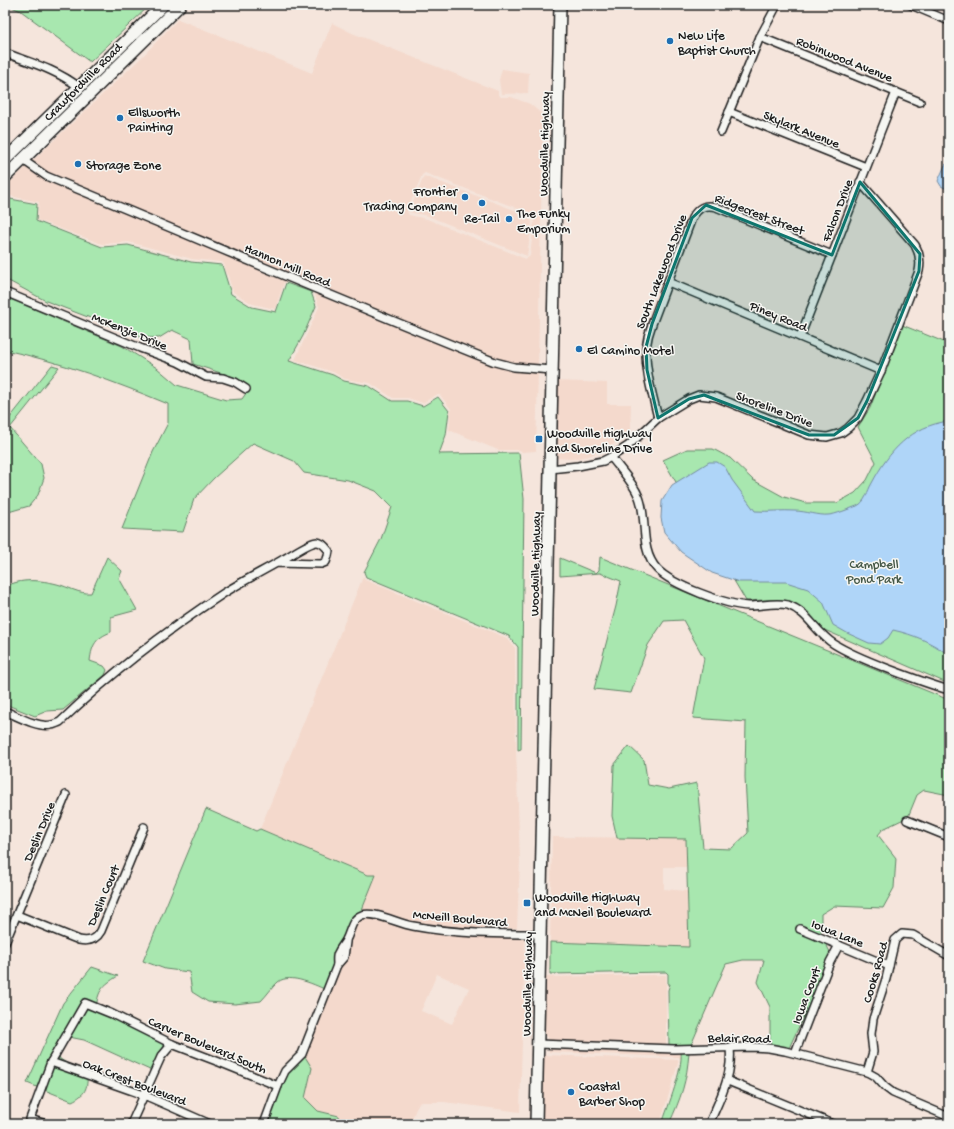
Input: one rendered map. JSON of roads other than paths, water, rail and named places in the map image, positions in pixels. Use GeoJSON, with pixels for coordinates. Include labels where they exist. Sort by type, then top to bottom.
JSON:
{"type":"FeatureCollection","features":[{"type":"Feature","properties":{"kind":"main road","name":"Crawfordville Road"},"geometry":{"type":"LineString","coordinates":[[5,161],[163,5]]}},
{"type":"Feature","properties":{"kind":"main road","name":"Crawfordville Road"},"geometry":{"type":"LineString","coordinates":[[5,177],[180,5]]}},
{"type":"Feature","properties":{"kind":"main road","name":"Woodville Highway"},"geometry":{"type":"LineString","coordinates":[[536,1124],[560,5]]}},
{"type":"Feature","properties":{"kind":"main road"},"geometry":{"type":"LineString","coordinates":[[142,41],[146,28],[153,15]]}},
{"type":"Feature","properties":{"kind":"main road"},"geometry":{"type":"LineString","coordinates":[[112,71],[118,62],[122,45]]}},
{"type":"Feature","properties":{"kind":"main road"},"geometry":{"type":"LineString","coordinates":[[5,161],[11,159],[23,160],[28,138]]}},
{"type":"Feature","properties":{"kind":"street"},"geometry":{"type":"LineString","coordinates":[[721,132],[760,37],[777,5]]}},
{"type":"Feature","properties":{"kind":"street"},"geometry":{"type":"LineString","coordinates":[[911,5],[949,20]]}},
{"type":"Feature","properties":{"kind":"street","name":"Robinwood Avenue"},"geometry":{"type":"LineString","coordinates":[[760,37],[920,102]]}},
{"type":"Feature","properties":{"kind":"street"},"geometry":{"type":"LineString","coordinates":[[8,54],[50,69],[64,76],[79,87]]}},
{"type":"Feature","properties":{"kind":"street","name":"Falcon Drive"},"geometry":{"type":"LineString","coordinates":[[800,337],[896,92]]}},
{"type":"Feature","properties":{"kind":"street","name":"Skylark Avenue"},"geometry":{"type":"LineString","coordinates":[[729,112],[866,167]]}},
{"type":"Feature","properties":{"kind":"street","name":"Hannon Mill Road"},"geometry":{"type":"LineString","coordinates":[[23,160],[46,176],[255,264],[495,362],[514,367],[552,370]]}},
{"type":"Feature","properties":{"kind":"street","name":"Shoreline Drive"},"geometry":{"type":"LineString","coordinates":[[550,469],[593,464],[611,457],[628,446],[658,418],[689,399],[704,395],[716,397],[804,433],[819,437],[834,435],[848,428],[858,418],[867,402],[881,370],[919,271],[920,259],[920,254],[915,245],[860,182]]}},
{"type":"Feature","properties":{"kind":"street","name":"Ridgecrest Street"},"geometry":{"type":"LineString","coordinates":[[702,206],[709,205],[716,207],[832,254]]}},
{"type":"Feature","properties":{"kind":"street","name":"South Lakewood Drive"},"geometry":{"type":"LineString","coordinates":[[658,418],[647,370],[646,348],[652,324],[692,218],[697,210],[702,206]]}},
{"type":"Feature","properties":{"kind":"street","name":"Piney Road"},"geometry":{"type":"LineString","coordinates":[[668,282],[881,370]]}},
{"type":"Feature","properties":{"kind":"street","name":"McKenzie Drive"},"geometry":{"type":"LineString","coordinates":[[5,292],[140,348],[178,362],[206,377],[223,378],[235,382],[246,389]]}},
{"type":"Feature","properties":{"kind":"street"},"geometry":{"type":"LineString","coordinates":[[611,457],[631,481],[639,497],[642,509],[646,546],[650,559],[657,569],[669,579],[726,603],[750,606],[782,604],[795,608],[810,621],[819,633],[839,648],[868,661],[949,690]]}},
{"type":"Feature","properties":{"kind":"street"},"geometry":{"type":"LineString","coordinates":[[5,712],[46,726],[51,726],[60,722],[100,685],[163,635],[225,592],[276,563],[311,544],[317,542],[324,544],[329,551],[326,562],[321,564],[276,563]]}},
{"type":"Feature","properties":{"kind":"street","name":"Deslin Drive"},"geometry":{"type":"LineString","coordinates":[[5,943],[66,796]]}},
{"type":"Feature","properties":{"kind":"street"},"geometry":{"type":"LineString","coordinates":[[907,820],[949,837]]}},
{"type":"Feature","properties":{"kind":"street","name":"Deslin Court"},"geometry":{"type":"LineString","coordinates":[[16,915],[79,940],[90,941],[94,939],[101,930],[144,826]]}},
{"type":"Feature","properties":{"kind":"street","name":"McNeill Boulevard"},"geometry":{"type":"LineString","coordinates":[[264,1124],[278,1086],[285,1072],[302,1054],[337,965],[338,952],[357,918],[366,915],[375,915],[410,926],[453,932],[541,934]]}},
{"type":"Feature","properties":{"kind":"street","name":"Iowa Lane"},"geometry":{"type":"LineString","coordinates":[[800,929],[889,966]]}},
{"type":"Feature","properties":{"kind":"street","name":"Cooks Road"},"geometry":{"type":"LineString","coordinates":[[867,1072],[873,1052],[871,1034],[873,1019],[895,940],[905,933],[913,935],[949,956]]}},
{"type":"Feature","properties":{"kind":"street","name":"Iowa Court"},"geometry":{"type":"LineString","coordinates":[[795,1053],[830,962],[839,945]]}},
{"type":"Feature","properties":{"kind":"street","name":"Carver Boulevard South"},"geometry":{"type":"LineString","coordinates":[[51,1062],[85,1003],[118,1016],[172,1044],[278,1086]]}},
{"type":"Feature","properties":{"kind":"street"},"geometry":{"type":"LineString","coordinates":[[131,1124],[161,1057],[172,1044]]}},
{"type":"Feature","properties":{"kind":"street","name":"Belair Road"},"geometry":{"type":"LineString","coordinates":[[538,1044],[674,1049],[769,1048],[795,1053],[867,1072],[876,1077],[885,1088],[893,1093],[949,1117]]}},
{"type":"Feature","properties":{"kind":"street"},"geometry":{"type":"LineString","coordinates":[[709,1124],[728,1081],[731,1060],[730,1048]]}},
{"type":"Feature","properties":{"kind":"street"},"geometry":{"type":"LineString","coordinates":[[46,1124],[30,1119],[51,1062]]}},
{"type":"Feature","properties":{"kind":"street","name":"Oak Crest Boulevard"},"geometry":{"type":"LineString","coordinates":[[51,1062],[144,1095],[210,1124]]}},
{"type":"Feature","properties":{"kind":"street"},"geometry":{"type":"LineString","coordinates":[[728,1081],[833,1124]]}},
{"type":"Feature","properties":{"kind":"water"},"geometry":{"type":"Polygon","coordinates":[[[949,163],[949,190],[941,186],[938,181],[945,165],[949,163]]]}},
{"type":"Feature","properties":{"kind":"water","name":"Campbell Pond Park"},"geometry":{"type":"Polygon","coordinates":[[[949,421],[949,655],[936,646],[908,634],[893,630],[888,638],[880,644],[869,643],[833,625],[823,602],[808,589],[786,582],[739,582],[712,573],[681,552],[664,532],[661,518],[662,501],[672,485],[709,462],[717,462],[725,467],[732,480],[755,511],[790,511],[831,515],[857,506],[862,502],[886,461],[912,434],[923,428],[949,421]]]}},
{"type":"Feature","properties":{"kind":"place","name":"New Life Baptist Church"},"geometry":{"type":"Point","coordinates":[670,41]}},
{"type":"Feature","properties":{"kind":"place","name":"Ellsworth Painting"},"geometry":{"type":"Point","coordinates":[120,118]}},
{"type":"Feature","properties":{"kind":"place","name":"Storage Zone"},"geometry":{"type":"Point","coordinates":[78,164]}},
{"type":"Feature","properties":{"kind":"place","name":"Frontier Trading Company"},"geometry":{"type":"Point","coordinates":[465,197]}},
{"type":"Feature","properties":{"kind":"place","name":"Re-Tail"},"geometry":{"type":"Point","coordinates":[482,203]}},
{"type":"Feature","properties":{"kind":"place","name":"The Funky Emporium"},"geometry":{"type":"Point","coordinates":[509,219]}},
{"type":"Feature","properties":{"kind":"place","name":"El Camino Motel"},"geometry":{"type":"Point","coordinates":[579,349]}},
{"type":"Feature","properties":{"kind":"place","name":"Woodville Highway and Shoreline Drive"},"geometry":{"type":"Point","coordinates":[539,439]}},
{"type":"Feature","properties":{"kind":"place","name":"Woodville Highway and McNeil Boulevard"},"geometry":{"type":"Point","coordinates":[527,903]}},
{"type":"Feature","properties":{"kind":"place","name":"Coastal Barber Shop"},"geometry":{"type":"Point","coordinates":[571,1092]}}]}
